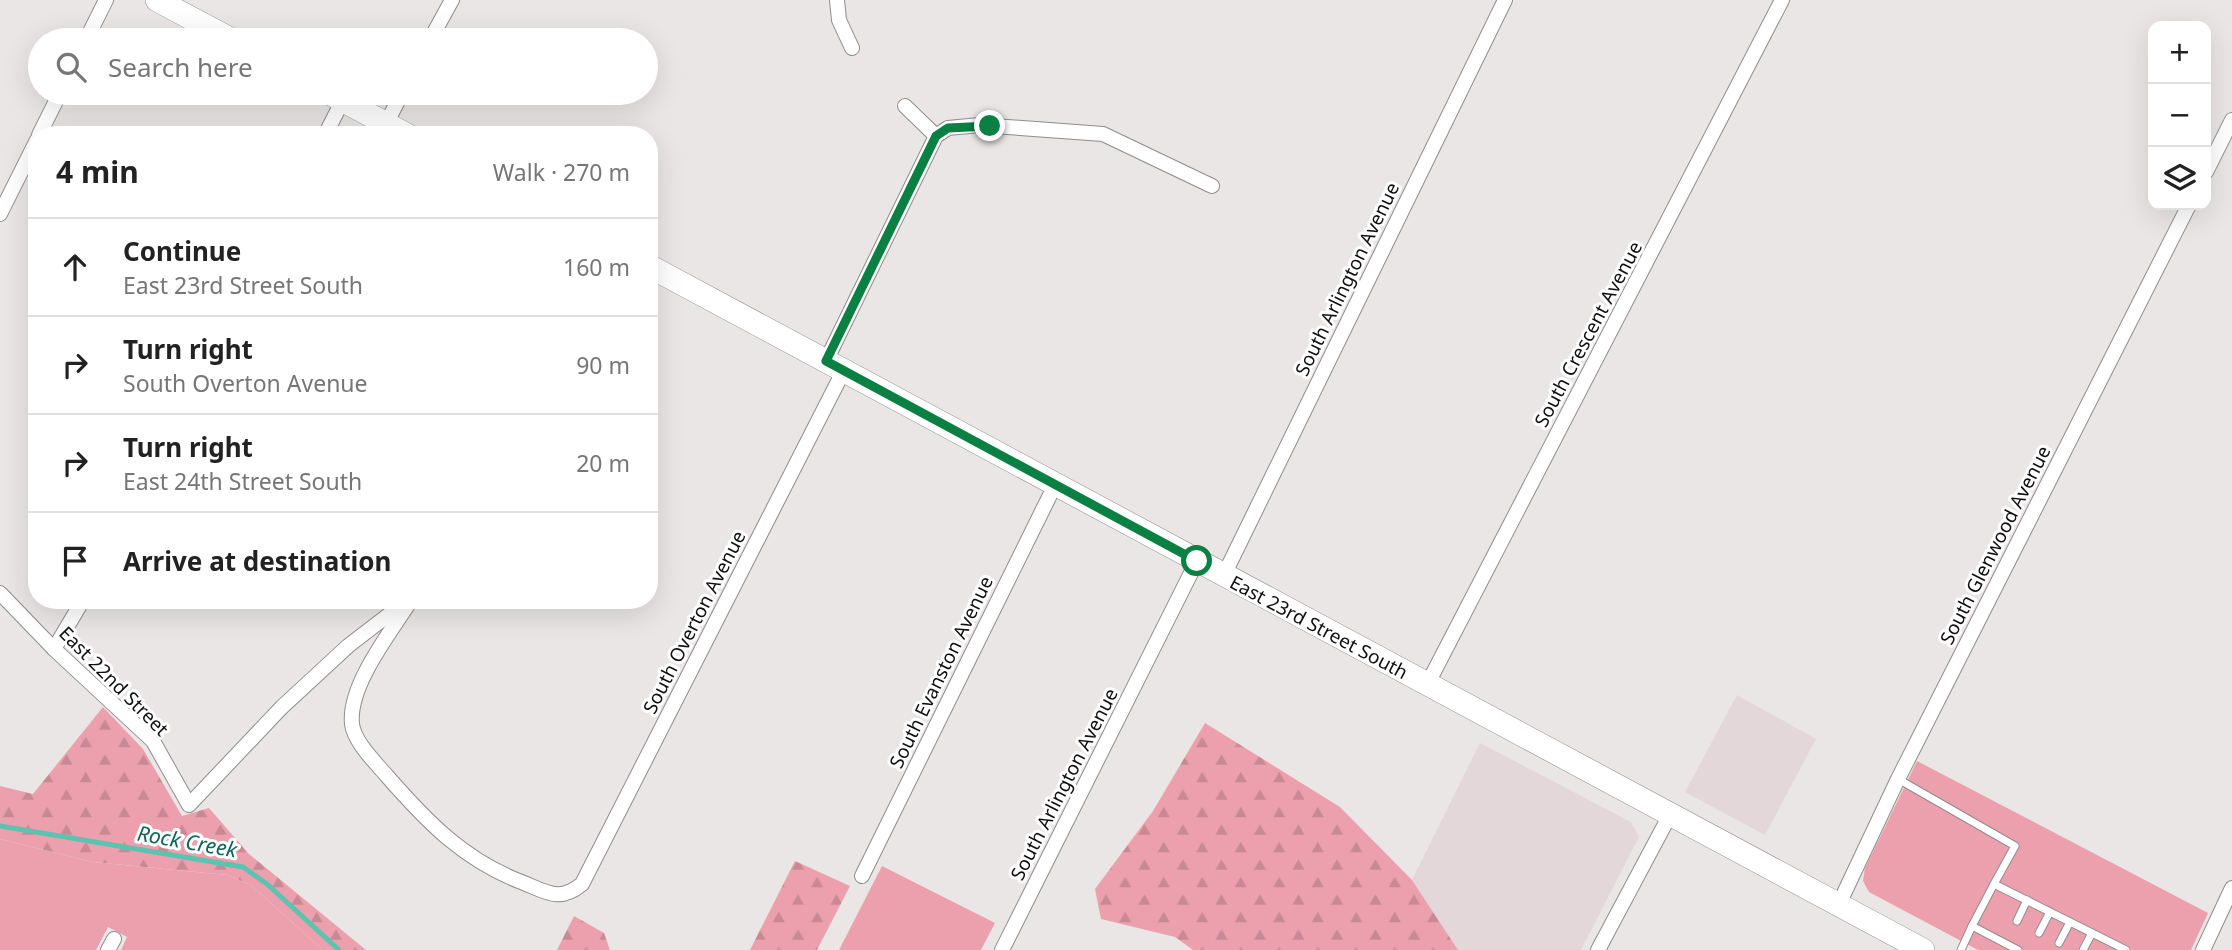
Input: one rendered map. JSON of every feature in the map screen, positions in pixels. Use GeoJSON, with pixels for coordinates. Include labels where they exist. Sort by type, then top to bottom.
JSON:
{"type":"FeatureCollection","features":[{"type":"Feature","properties":{"kind":"main road"},"geometry":{"type":"LineString","coordinates":[[157,0],[210,28]]}},
{"type":"Feature","properties":{"kind":"main road"},"geometry":{"type":"LineString","coordinates":[[351,105],[390,126]]}},
{"type":"Feature","properties":{"kind":"main road","name":"East 23rd Street South"},"geometry":{"type":"LineString","coordinates":[[658,271],[1920,948],[1943,950]]}},
{"type":"Feature","properties":{"kind":"street"},"geometry":{"type":"LineString","coordinates":[[92,28],[106,0]]}},
{"type":"Feature","properties":{"kind":"street"},"geometry":{"type":"LineString","coordinates":[[437,28],[452,0]]}},
{"type":"Feature","properties":{"kind":"street"},"geometry":{"type":"LineString","coordinates":[[836,0],[839,20],[852,48]]}},
{"type":"Feature","properties":{"kind":"street","name":"South Arlington Avenue"},"geometry":{"type":"LineString","coordinates":[[1224,575],[1505,0]]}},
{"type":"Feature","properties":{"kind":"street","name":"South Crescent Avenue"},"geometry":{"type":"LineString","coordinates":[[1427,685],[1782,0]]}},
{"type":"Feature","properties":{"kind":"street"},"geometry":{"type":"LineString","coordinates":[[44,126],[54,105]]}},
{"type":"Feature","properties":{"kind":"street"},"geometry":{"type":"LineString","coordinates":[[328,126],[334,105]]}},
{"type":"Feature","properties":{"kind":"street"},"geometry":{"type":"LineString","coordinates":[[386,124],[396,105]]}},
{"type":"Feature","properties":{"kind":"street"},"geometry":{"type":"LineString","coordinates":[[905,106],[936,136],[948,128],[979,125],[1103,134],[1212,186]]}},
{"type":"Feature","properties":{"kind":"street"},"geometry":{"type":"LineString","coordinates":[[2211,162],[2232,120]]}},
{"type":"Feature","properties":{"kind":"street","name":"South Overton Avenue"},"geometry":{"type":"LineString","coordinates":[[404,609],[367,670],[353,702],[352,726],[370,757],[431,826],[461,851],[494,872],[556,895],[570,893],[582,884],[835,366],[936,136]]}},
{"type":"Feature","properties":{"kind":"street"},"geometry":{"type":"LineString","coordinates":[[0,214],[28,158]]}},
{"type":"Feature","properties":{"kind":"street","name":"South Glenwood Avenue"},"geometry":{"type":"LineString","coordinates":[[1839,904],[1898,779],[2186,210]]}},
{"type":"Feature","properties":{"kind":"street","name":"South Evanston Avenue"},"geometry":{"type":"LineString","coordinates":[[862,876],[1055,485]]}},
{"type":"Feature","properties":{"kind":"street","name":"South Arlington Avenue"},"geometry":{"type":"LineString","coordinates":[[1002,950],[1197,561]]}},
{"type":"Feature","properties":{"kind":"street","name":"East 22nd Street"},"geometry":{"type":"LineString","coordinates":[[0,593],[54,649],[153,741],[189,806],[282,707],[348,646],[398,609]]}},
{"type":"Feature","properties":{"kind":"street"},"geometry":{"type":"LineString","coordinates":[[54,649],[78,609]]}},
{"type":"Feature","properties":{"kind":"street"},"geometry":{"type":"LineString","coordinates":[[1598,950],[1671,813]]}},
{"type":"Feature","properties":{"kind":"street"},"geometry":{"type":"LineString","coordinates":[[2203,950],[2232,888]]}},
{"type":"Feature","properties":{"kind":"lane"},"geometry":{"type":"LineString","coordinates":[[1898,779],[2015,846],[1961,950]]}},
{"type":"Feature","properties":{"kind":"lane"},"geometry":{"type":"LineString","coordinates":[[1994,884],[2125,950]]}},
{"type":"Feature","properties":{"kind":"lane"},"geometry":{"type":"LineString","coordinates":[[2017,921],[2027,900]]}},
{"type":"Feature","properties":{"kind":"lane"},"geometry":{"type":"LineString","coordinates":[[2039,933],[2050,912]]}},
{"type":"Feature","properties":{"kind":"lane"},"geometry":{"type":"LineString","coordinates":[[2059,943],[2070,922]]}},
{"type":"Feature","properties":{"kind":"lane"},"geometry":{"type":"LineString","coordinates":[[1972,926],[2018,950]]}},
{"type":"Feature","properties":{"kind":"lane"},"geometry":{"type":"LineString","coordinates":[[2083,950],[2092,933]]}},
{"type":"Feature","properties":{"kind":"shaded area"},"geometry":{"type":"Polygon","coordinates":[[[1737,695],[1816,739],[1765,835],[1685,792],[1737,695]]]}},
{"type":"Feature","properties":{"kind":"shaded area"},"geometry":{"type":"Polygon","coordinates":[[[1480,743],[1631,822],[1639,837],[1581,950],[1458,950],[1412,880],[1480,743]]]}},
{"type":"Feature","properties":{"kind":"green space"},"geometry":{"type":"Polygon","coordinates":[[[103,707],[143,749],[182,816],[209,808],[249,854],[366,950],[323,950],[251,885],[227,875],[93,862],[0,839],[0,786],[33,794],[103,707]]]}},
{"type":"Feature","properties":{"kind":"green space"},"geometry":{"type":"Polygon","coordinates":[[[1205,723],[1340,807],[1412,880],[1458,950],[1193,950],[1175,937],[1101,919],[1095,889],[1153,811],[1205,723]]]}},
{"type":"Feature","properties":{"kind":"green space"},"geometry":{"type":"Polygon","coordinates":[[[1917,761],[2208,913],[2191,950],[1978,950],[1869,892],[1863,881],[1865,868],[1917,761]]]}},
{"type":"Feature","properties":{"kind":"green space"},"geometry":{"type":"Polygon","coordinates":[[[0,839],[93,862],[227,875],[251,885],[323,950],[121,950],[127,937],[108,927],[96,950],[0,950],[0,839]]]}},
{"type":"Feature","properties":{"kind":"green space"},"geometry":{"type":"Polygon","coordinates":[[[795,861],[850,886],[817,950],[750,950],[795,861]]]}},
{"type":"Feature","properties":{"kind":"green space"},"geometry":{"type":"Polygon","coordinates":[[[882,866],[995,923],[981,950],[839,950],[882,866]]]}},
{"type":"Feature","properties":{"kind":"green space"},"geometry":{"type":"Polygon","coordinates":[[[574,916],[604,933],[610,950],[557,950],[574,916]]]}},
{"type":"Feature","properties":{"kind":"waterway","name":"Rock Creek"},"geometry":{"type":"LineString","coordinates":[[0,826],[243,867],[267,884],[339,950]]}},
{"type":"Feature","properties":{"kind":"route"},"geometry":{"type":"LineString","coordinates":[[990,126],[948,128],[936,136],[826,361],[1197,561]]}}]}
